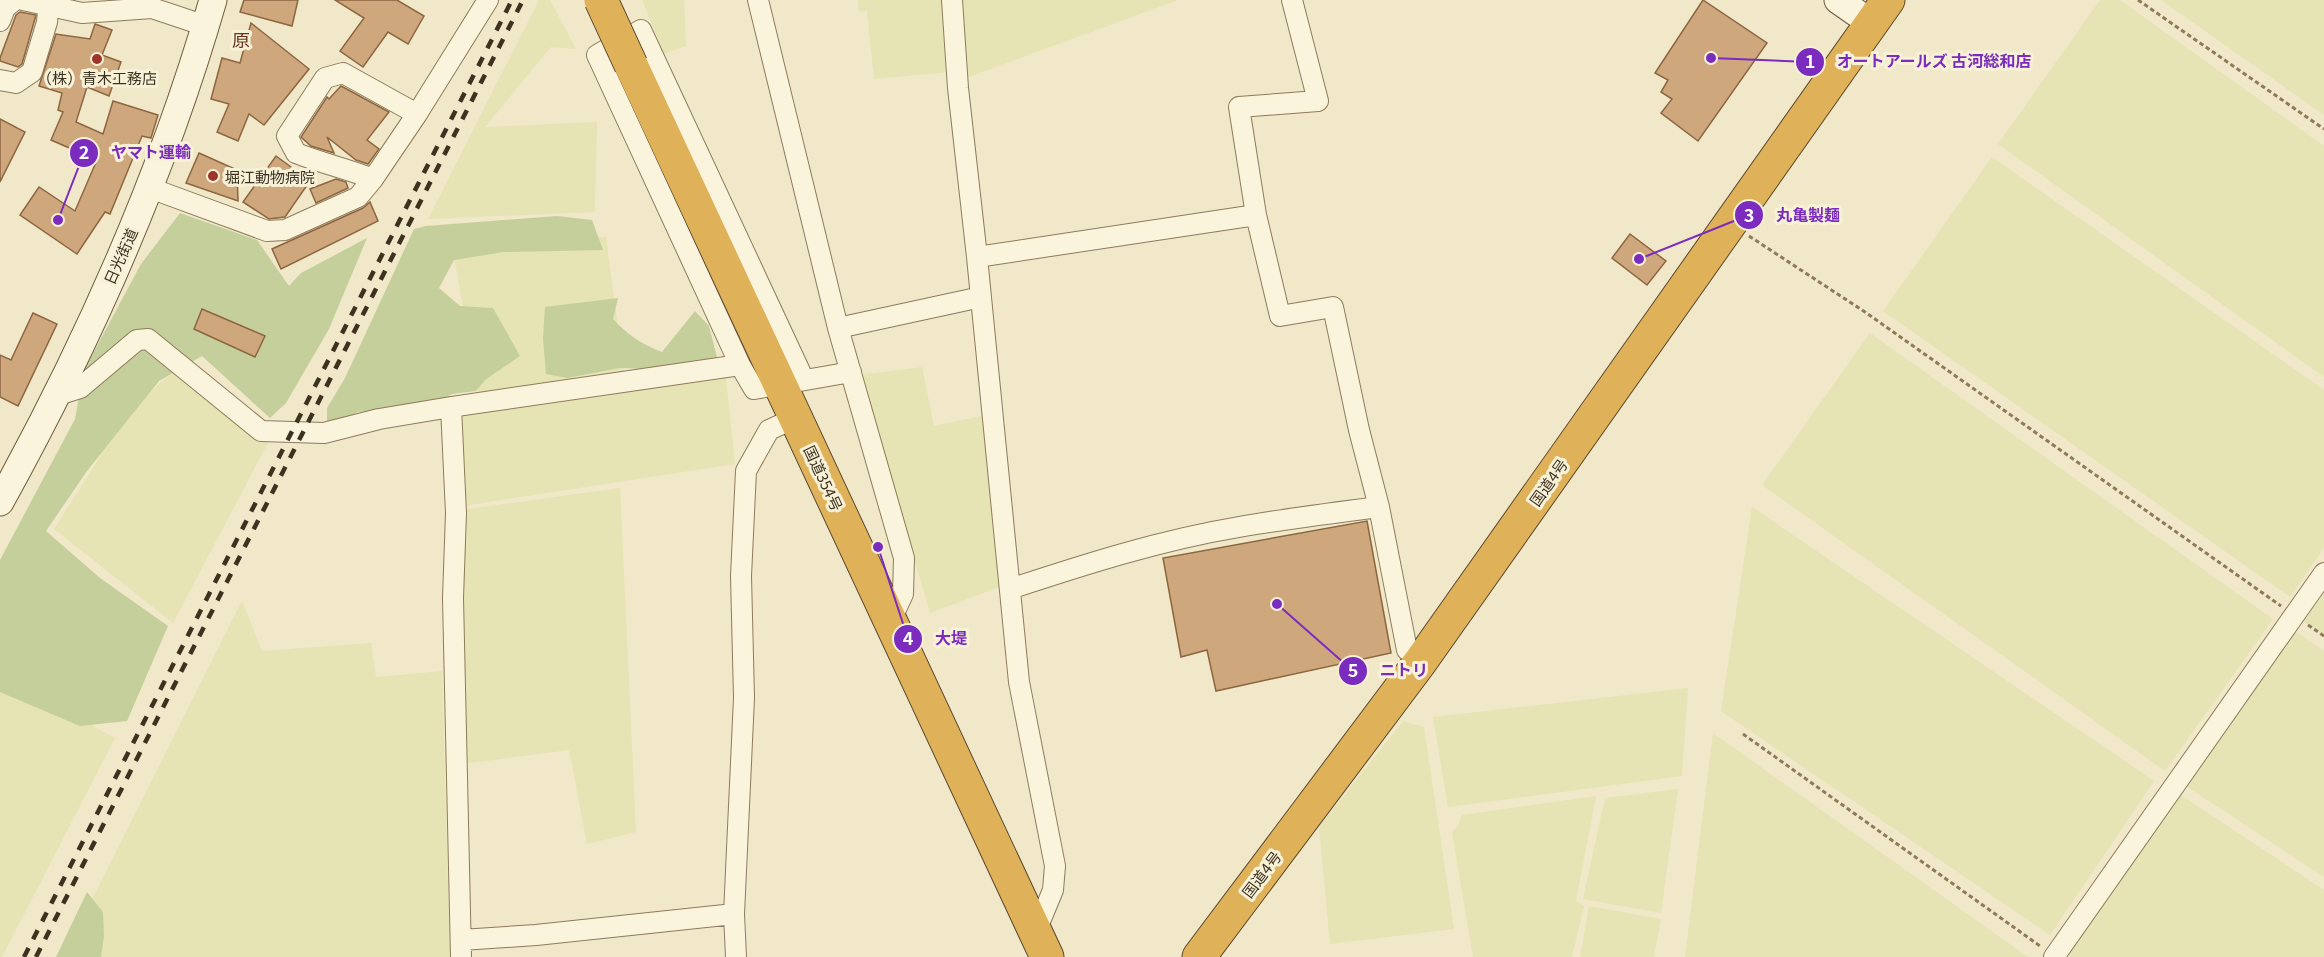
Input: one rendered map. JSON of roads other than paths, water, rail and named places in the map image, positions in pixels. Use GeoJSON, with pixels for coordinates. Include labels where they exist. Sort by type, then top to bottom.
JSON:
{"type":"FeatureCollection","features":[{"type":"Feature","properties":{"kind":"highway","name":"国道354号"},"geometry":{"type":"LineString","coordinates":[[601,0],[631,65],[792,382],[795,418],[1041,944],[1060,957]]}},
{"type":"Feature","properties":{"kind":"highway","name":"国道4号"},"geometry":{"type":"LineString","coordinates":[[1198,957],[1421,661],[1879,12]]}},
{"type":"Feature","properties":{"kind":"highway"},"geometry":{"type":"LineString","coordinates":[[1180,957],[1197,935],[1231,915]]}},
{"type":"Feature","properties":{"kind":"main road","name":"日光街道"},"geometry":{"type":"LineString","coordinates":[[1,500],[55,396],[150,188],[213,0]]}},
{"type":"Feature","properties":{"kind":"main road"},"geometry":{"type":"LineString","coordinates":[[1838,0],[1879,12]]}},
{"type":"Feature","properties":{"kind":"street"},"geometry":{"type":"LineString","coordinates":[[0,21],[5,8],[15,0]]}},
{"type":"Feature","properties":{"kind":"street"},"geometry":{"type":"LineString","coordinates":[[23,0],[49,2],[82,13],[98,5],[152,8],[206,26]]}},
{"type":"Feature","properties":{"kind":"street"},"geometry":{"type":"LineString","coordinates":[[150,188],[267,231],[285,230],[358,197],[417,114],[488,0]]}},
{"type":"Feature","properties":{"kind":"street"},"geometry":{"type":"LineString","coordinates":[[758,0],[838,328],[904,558],[903,594],[891,620]]}},
{"type":"Feature","properties":{"kind":"street"},"geometry":{"type":"LineString","coordinates":[[952,0],[958,88],[1019,682],[1055,866],[1053,890],[1041,944]]}},
{"type":"Feature","properties":{"kind":"street"},"geometry":{"type":"LineString","coordinates":[[1292,0],[1318,101],[1239,107],[1256,215],[1280,316],[1333,307],[1359,430],[1379,507],[1407,650],[1421,661]]}},
{"type":"Feature","properties":{"kind":"street"},"geometry":{"type":"LineString","coordinates":[[0,80],[16,83],[32,72],[47,22],[49,2]]}},
{"type":"Feature","properties":{"kind":"street"},"geometry":{"type":"LineString","coordinates":[[792,382],[641,30],[597,55],[740,365],[754,389],[851,372]]}},
{"type":"Feature","properties":{"kind":"street"},"geometry":{"type":"LineString","coordinates":[[373,179],[322,164],[296,153],[286,136],[325,78],[343,73],[417,114]]}},
{"type":"Feature","properties":{"kind":"street"},"geometry":{"type":"LineString","coordinates":[[977,257],[1256,215]]}},
{"type":"Feature","properties":{"kind":"street"},"geometry":{"type":"LineString","coordinates":[[838,328],[981,297]]}},
{"type":"Feature","properties":{"kind":"street"},"geometry":{"type":"LineString","coordinates":[[55,396],[80,388],[137,340],[148,339],[261,431],[324,433],[379,419],[451,406],[740,365]]}},
{"type":"Feature","properties":{"kind":"street"},"geometry":{"type":"LineString","coordinates":[[451,406],[456,513],[453,598],[461,949],[536,935],[734,914]]}},
{"type":"Feature","properties":{"kind":"street"},"geometry":{"type":"LineString","coordinates":[[736,957],[734,914],[744,698],[741,576],[746,471],[769,430],[795,418]]}},
{"type":"Feature","properties":{"kind":"street"},"geometry":{"type":"LineString","coordinates":[[1011,589],[1104,558],[1166,542],[1238,527],[1379,507]]}},
{"type":"Feature","properties":{"kind":"street"},"geometry":{"type":"LineString","coordinates":[[2054,957],[2324,573]]}},
{"type":"Feature","properties":{"kind":"railway"},"geometry":{"type":"LineString","coordinates":[[24,957],[512,0]]}},
{"type":"Feature","properties":{"kind":"railway"},"geometry":{"type":"LineString","coordinates":[[36,957],[523,0]]}},
{"type":"Feature","properties":{"kind":"place","name":"オートアールズ 古河総和店"},"geometry":{"type":"Point","coordinates":[1711,58]}},
{"type":"Feature","properties":{"kind":"place","name":"（株）青木工務店"},"geometry":{"type":"Point","coordinates":[97,59]}},
{"type":"Feature","properties":{"kind":"place","name":"堀江動物病院"},"geometry":{"type":"Point","coordinates":[213,176]}},
{"type":"Feature","properties":{"kind":"place","name":"ヤマト運輸"},"geometry":{"type":"Point","coordinates":[58,220]}},
{"type":"Feature","properties":{"kind":"place","name":"丸亀製麺"},"geometry":{"type":"Point","coordinates":[1639,259]}},
{"type":"Feature","properties":{"kind":"place","name":"大堤"},"geometry":{"type":"Point","coordinates":[878,547]}},
{"type":"Feature","properties":{"kind":"place","name":"ニトリ"},"geometry":{"type":"Point","coordinates":[1277,604]}},
{"type":"Feature","properties":{"kind":"district","name":"原"},"geometry":{"type":"Point","coordinates":[241,39]}}]}
